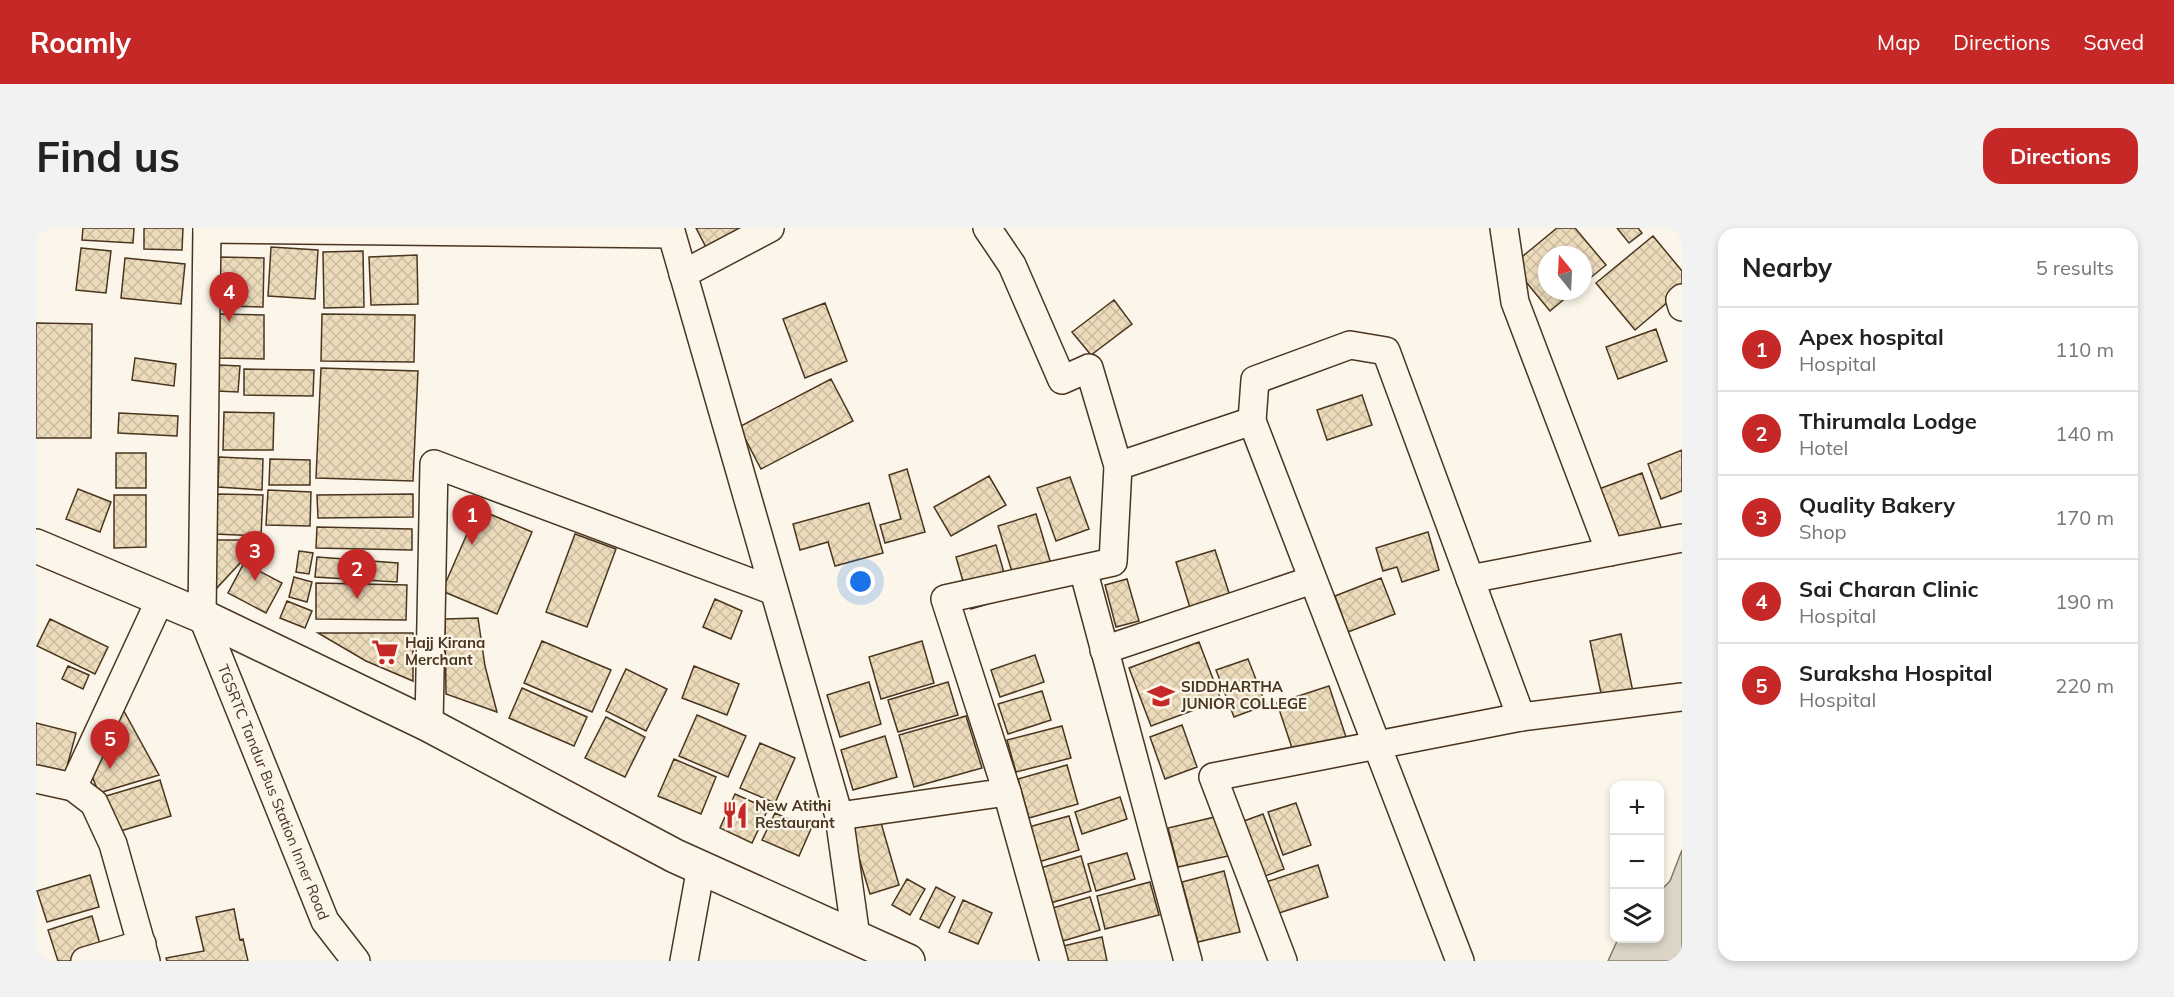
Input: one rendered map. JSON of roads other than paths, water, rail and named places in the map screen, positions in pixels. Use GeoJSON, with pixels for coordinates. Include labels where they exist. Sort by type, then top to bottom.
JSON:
{"type":"FeatureCollection","features":[{"type":"Feature","properties":{"kind":"highway"},"geometry":{"type":"LineString","coordinates":[[36,546],[202,616],[429,725],[701,867],[908,961]]}},
{"type":"Feature","properties":{"kind":"street"},"geometry":{"type":"LineString","coordinates":[[202,616],[207,228],[670,231],[839,816],[856,937]]}},
{"type":"Feature","properties":{"kind":"street"},"geometry":{"type":"LineString","coordinates":[[683,274],[770,228]]}},
{"type":"Feature","properties":{"kind":"street"},"geometry":{"type":"LineString","coordinates":[[987,228],[1012,265],[1062,380],[1089,368],[1118,466],[1113,562],[945,599],[1007,792],[1054,961]]}},
{"type":"Feature","properties":{"kind":"street"},"geometry":{"type":"LineString","coordinates":[[1504,228],[1515,302],[1610,552]]}},
{"type":"Feature","properties":{"kind":"street"},"geometry":{"type":"LineString","coordinates":[[1682,298],[1682,307]]}},
{"type":"Feature","properties":{"kind":"street"},"geometry":{"type":"LineString","coordinates":[[1460,961],[1252,421],[1256,380],[1350,345],[1386,351],[1521,717]]}},
{"type":"Feature","properties":{"kind":"street"},"geometry":{"type":"LineString","coordinates":[[1118,466],[1252,421]]}},
{"type":"Feature","properties":{"kind":"street"},"geometry":{"type":"LineString","coordinates":[[429,725],[434,464],[774,591]]}},
{"type":"Feature","properties":{"kind":"street"},"geometry":{"type":"LineString","coordinates":[[1470,579],[1682,538]]}},
{"type":"Feature","properties":{"kind":"street"},"geometry":{"type":"LineString","coordinates":[[1083,569],[1188,961]]}},
{"type":"Feature","properties":{"kind":"street"},"geometry":{"type":"LineString","coordinates":[[1104,650],[1312,579]]}},
{"type":"Feature","properties":{"kind":"street"},"geometry":{"type":"LineString","coordinates":[[73,787],[160,600]]}},
{"type":"Feature","properties":{"kind":"street","name":"TGSRTC Tandur Bus Station Inner Road"},"geometry":{"type":"LineString","coordinates":[[202,616],[325,921],[356,961]]}},
{"type":"Feature","properties":{"kind":"street"},"geometry":{"type":"LineString","coordinates":[[1283,961],[1213,777],[1521,717],[1682,697]]}},
{"type":"Feature","properties":{"kind":"street"},"geometry":{"type":"LineString","coordinates":[[36,779],[73,787],[94,803],[113,844],[124,891],[144,953],[85,961]]}},
{"type":"Feature","properties":{"kind":"street"},"geometry":{"type":"LineString","coordinates":[[839,816],[1007,792]]}},
{"type":"Feature","properties":{"kind":"street"},"geometry":{"type":"LineString","coordinates":[[684,961],[701,867]]}},
{"type":"Feature","properties":{"kind":"place","name":"Sai Charan Clinic"},"geometry":{"type":"Point","coordinates":[229,322]}},
{"type":"Feature","properties":{"kind":"place","name":"Apex hospital"},"geometry":{"type":"Point","coordinates":[472,545]}},
{"type":"Feature","properties":{"kind":"place","name":"Quality Bakery"},"geometry":{"type":"Point","coordinates":[255,581]}},
{"type":"Feature","properties":{"kind":"place","name":"Thirumala Lodge"},"geometry":{"type":"Point","coordinates":[357,599]}},
{"type":"Feature","properties":{"kind":"place","name":"Hajj Kirana Merchant"},"geometry":{"type":"Point","coordinates":[385,652]}},
{"type":"Feature","properties":{"kind":"place","name":"SIDDHARTHA JUNIOR COLLEGE"},"geometry":{"type":"Point","coordinates":[1161,696]}},
{"type":"Feature","properties":{"kind":"place","name":"Suraksha Hospital"},"geometry":{"type":"Point","coordinates":[110,769]}},
{"type":"Feature","properties":{"kind":"place","name":"New Atithi Restaurant"},"geometry":{"type":"Point","coordinates":[735,815]}}]}
